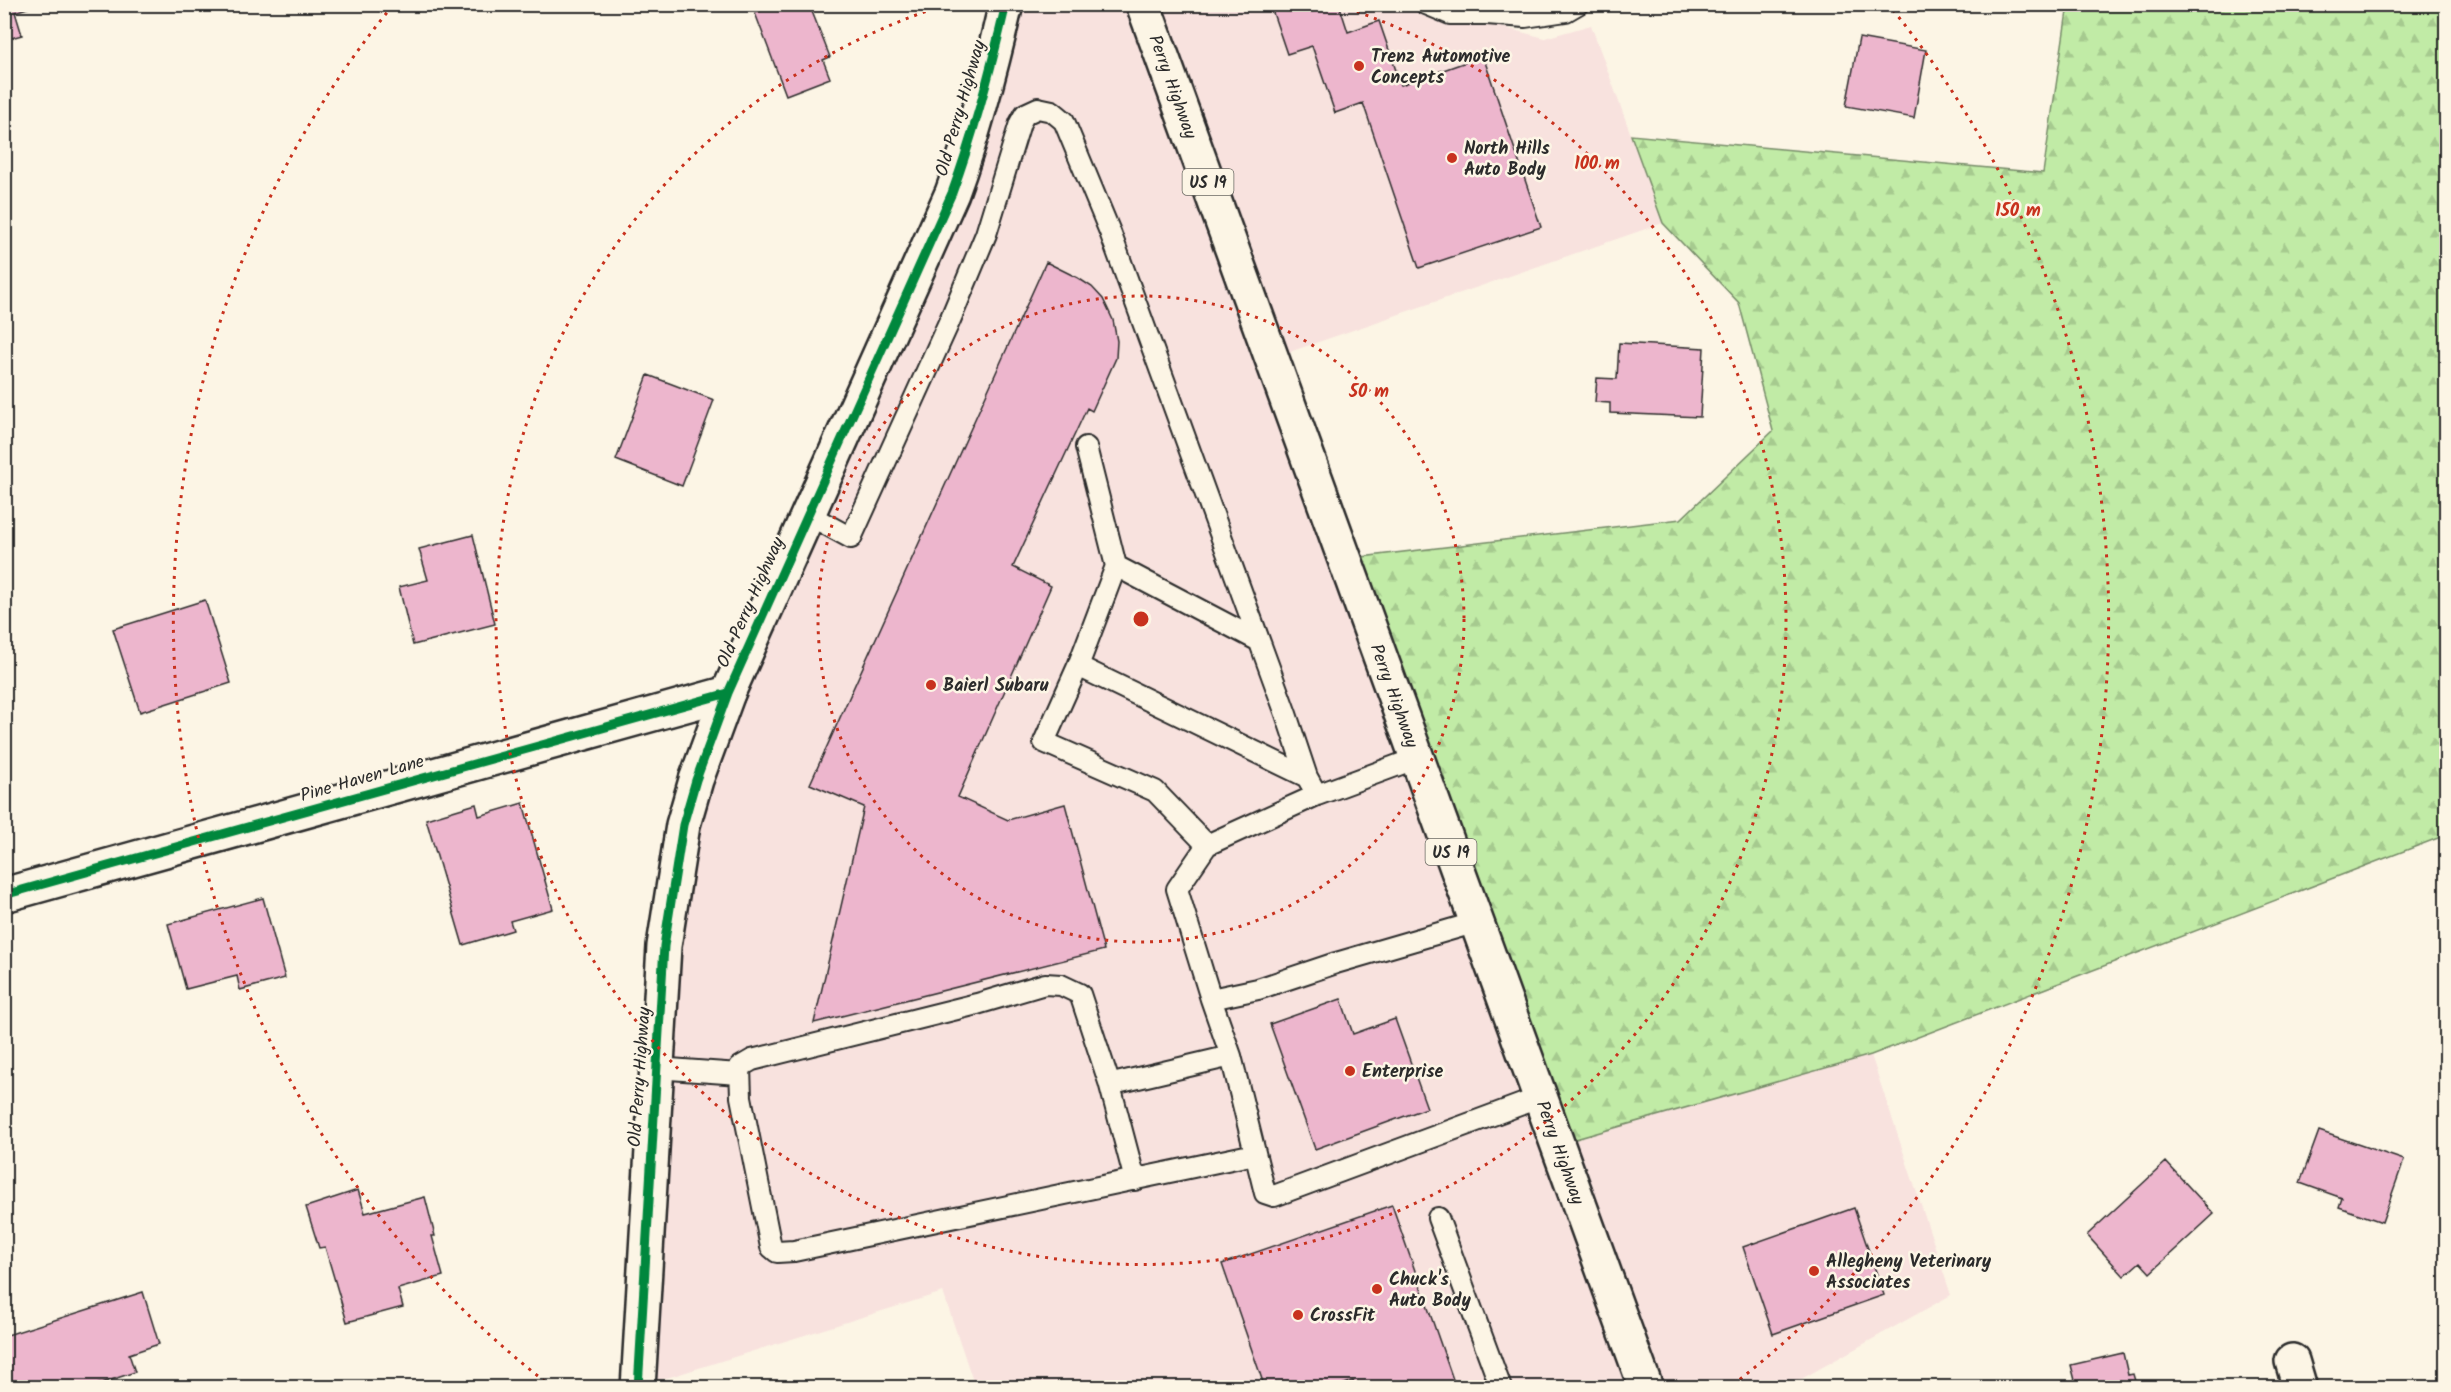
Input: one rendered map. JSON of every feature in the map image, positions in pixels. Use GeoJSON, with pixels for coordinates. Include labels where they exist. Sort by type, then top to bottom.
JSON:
{"type":"FeatureCollection","features":[{"type":"Feature","properties":{"kind":"street","name":"Old Perry Highway"},"geometry":{"type":"LineString","coordinates":[[638,1388],[664,946],[683,825],[705,752],[728,693],[952,193],[984,98],[1006,4]]}},
{"type":"Feature","properties":{"kind":"street","name":"Perry Highway"},"geometry":{"type":"LineString","coordinates":[[1143,4],[1646,1388]]}},
{"type":"Feature","properties":{"kind":"street","name":"Pine Haven Lane"},"geometry":{"type":"LineString","coordinates":[[4,895],[728,693]]}},
{"type":"Feature","properties":{"kind":"lane"},"geometry":{"type":"LineString","coordinates":[[1426,4],[1450,14],[1525,17],[1566,11],[1578,4]]}},
{"type":"Feature","properties":{"kind":"lane"},"geometry":{"type":"LineString","coordinates":[[807,513],[851,538],[950,320],[986,234],[1014,141],[1025,114],[1038,108],[1059,115],[1064,121],[1110,231],[1306,777],[1317,795]]}},
{"type":"Feature","properties":{"kind":"lane"},"geometry":{"type":"LineString","coordinates":[[1086,447],[1116,566],[1078,666],[1044,741],[1155,791],[1207,845]]}},
{"type":"Feature","properties":{"kind":"lane"},"geometry":{"type":"LineString","coordinates":[[1116,566],[1259,641]]}},
{"type":"Feature","properties":{"kind":"lane"},"geometry":{"type":"LineString","coordinates":[[1078,666],[1306,777]]}},
{"type":"Feature","properties":{"kind":"lane"},"geometry":{"type":"LineString","coordinates":[[1417,758],[1317,795],[1207,845],[1177,889],[1231,1056],[1265,1193],[1274,1196],[1541,1097]]}},
{"type":"Feature","properties":{"kind":"lane"},"geometry":{"type":"LineString","coordinates":[[1211,999],[1258,989],[1336,963],[1477,922]]}},
{"type":"Feature","properties":{"kind":"lane"},"geometry":{"type":"LineString","coordinates":[[1135,1180],[1110,1082],[1080,994],[1061,985],[1045,984],[965,1007],[752,1060],[740,1067],[748,1140],[771,1246],[777,1252],[794,1251],[1135,1180],[1255,1154]]}},
{"type":"Feature","properties":{"kind":"lane"},"geometry":{"type":"LineString","coordinates":[[1110,1082],[1117,1083],[1231,1056]]}},
{"type":"Feature","properties":{"kind":"lane"},"geometry":{"type":"LineString","coordinates":[[656,1068],[739,1074]]}},
{"type":"Feature","properties":{"kind":"lane"},"geometry":{"type":"LineString","coordinates":[[1438,1218],[1501,1388]]}},
{"type":"Feature","properties":{"kind":"shaded area"},"geometry":{"type":"Polygon","coordinates":[[[1006,5],[1426,5],[1450,14],[1545,38],[1591,25],[1663,223],[1272,358],[1558,1144],[1871,1055],[1951,1295],[1787,1387],[975,1387],[943,1292],[638,1387],[683,825],[952,193],[1006,5]]]}},
{"type":"Feature","properties":{"kind":"green space"},"geometry":{"type":"Polygon","coordinates":[[[2068,5],[2446,5],[2446,835],[1871,1055],[1558,1144],[1345,559],[1681,519],[1773,431],[1739,303],[1663,223],[1631,135],[2043,173],[2068,5]]]}},
{"type":"Feature","properties":{"kind":"building"},"geometry":{"type":"Polygon","coordinates":[[[4,4],[33,6],[15,12],[22,35],[4,40],[4,4]]]}},
{"type":"Feature","properties":{"kind":"building"},"geometry":{"type":"Polygon","coordinates":[[[776,4],[809,4],[830,57],[823,60],[830,78],[786,95],[755,13],[776,4]]]}},
{"type":"Feature","properties":{"kind":"building"},"geometry":{"type":"Polygon","coordinates":[[[1270,4],[1339,4],[1348,32],[1379,21],[1401,85],[1483,56],[1541,227],[1419,268],[1363,103],[1335,113],[1312,46],[1287,54],[1270,4]]]}},
{"type":"Feature","properties":{"kind":"building"},"geometry":{"type":"Polygon","coordinates":[[[1859,38],[1926,50],[1914,118],[1846,106],[1859,38]]]}},
{"type":"Feature","properties":{"kind":"building","name":"Baierl Subaru"},"geometry":{"type":"Polygon","coordinates":[[[1046,262],[1092,287],[1103,299],[1113,320],[1117,341],[1116,358],[1092,411],[1087,408],[1013,567],[1051,586],[958,797],[1008,820],[1065,804],[1104,950],[814,1023],[864,807],[810,784],[1046,262]]]}},
{"type":"Feature","properties":{"kind":"building"},"geometry":{"type":"Polygon","coordinates":[[[1619,343],[1704,348],[1700,417],[1610,413],[1610,403],[1595,402],[1597,378],[1617,379],[1619,343]]]}},
{"type":"Feature","properties":{"kind":"building"},"geometry":{"type":"Polygon","coordinates":[[[648,375],[714,400],[682,486],[616,460],[648,375]]]}},
{"type":"Feature","properties":{"kind":"building"},"geometry":{"type":"Polygon","coordinates":[[[473,535],[495,624],[413,645],[399,587],[428,580],[419,549],[473,535]]]}},
{"type":"Feature","properties":{"kind":"building"},"geometry":{"type":"Polygon","coordinates":[[[205,600],[231,683],[140,712],[113,629],[205,600]]]}},
{"type":"Feature","properties":{"kind":"building"},"geometry":{"type":"Polygon","coordinates":[[[523,803],[553,909],[510,921],[513,930],[463,945],[426,819],[476,804],[479,816],[523,803]]]}},
{"type":"Feature","properties":{"kind":"building"},"geometry":{"type":"Polygon","coordinates":[[[263,898],[285,978],[240,990],[237,976],[186,989],[168,924],[263,898]]]}},
{"type":"Feature","properties":{"kind":"building","name":"Enterprise"},"geometry":{"type":"Polygon","coordinates":[[[1341,999],[1353,1034],[1395,1019],[1427,1108],[1315,1149],[1270,1024],[1341,999]]]}},
{"type":"Feature","properties":{"kind":"building"},"geometry":{"type":"Polygon","coordinates":[[[2319,1131],[2404,1160],[2382,1222],[2339,1207],[2342,1198],[2300,1183],[2319,1131]]]}},
{"type":"Feature","properties":{"kind":"building"},"geometry":{"type":"Polygon","coordinates":[[[2166,1162],[2214,1214],[2150,1273],[2140,1262],[2124,1276],[2087,1235],[2166,1162]]]}},
{"type":"Feature","properties":{"kind":"building"},"geometry":{"type":"Polygon","coordinates":[[[358,1190],[365,1213],[425,1197],[435,1236],[432,1236],[443,1276],[398,1289],[403,1307],[347,1322],[325,1247],[319,1248],[306,1207],[358,1190]]]}},
{"type":"Feature","properties":{"kind":"building"},"geometry":{"type":"Polygon","coordinates":[[[1392,1205],[1456,1388],[1356,1388],[1353,1381],[1333,1388],[1265,1388],[1222,1264],[1392,1205]]]}},
{"type":"Feature","properties":{"kind":"building","name":"Allegheny Veterinary Associates"},"geometry":{"type":"Polygon","coordinates":[[[1854,1208],[1884,1295],[1773,1334],[1743,1247],[1854,1208]]]}},
{"type":"Feature","properties":{"kind":"building"},"geometry":{"type":"Polygon","coordinates":[[[143,1292],[159,1344],[129,1354],[135,1372],[87,1388],[4,1388],[4,1336],[143,1292]]]}},
{"type":"Feature","properties":{"kind":"building"},"geometry":{"type":"Polygon","coordinates":[[[2123,1353],[2128,1375],[2133,1374],[2137,1388],[2077,1388],[2071,1365],[2123,1353]]]}},
{"type":"Feature","properties":{"kind":"cycle path"},"geometry":{"type":"LineString","coordinates":[[638,1388],[664,946],[683,825],[696,780],[728,693],[952,193],[982,100],[1006,4]]}},
{"type":"Feature","properties":{"kind":"cycle path"},"geometry":{"type":"LineString","coordinates":[[4,895],[728,693]]}},
{"type":"Feature","properties":{"kind":"place","name":"Trenz Automotive Concepts"},"geometry":{"type":"Point","coordinates":[1359,66]}},
{"type":"Feature","properties":{"kind":"place","name":"North Hills Auto Body"},"geometry":{"type":"Point","coordinates":[1452,158]}},
{"type":"Feature","properties":{"kind":"place","name":"Baierl Subaru"},"geometry":{"type":"Point","coordinates":[931,685]}},
{"type":"Feature","properties":{"kind":"place","name":"Enterprise"},"geometry":{"type":"Point","coordinates":[1350,1071]}},
{"type":"Feature","properties":{"kind":"place","name":"Allegheny Veterinary Associates"},"geometry":{"type":"Point","coordinates":[1814,1271]}},
{"type":"Feature","properties":{"kind":"place","name":"Chuck's Auto Body"},"geometry":{"type":"Point","coordinates":[1377,1289]}},
{"type":"Feature","properties":{"kind":"place","name":"CrossFit"},"geometry":{"type":"Point","coordinates":[1298,1315]}}]}
